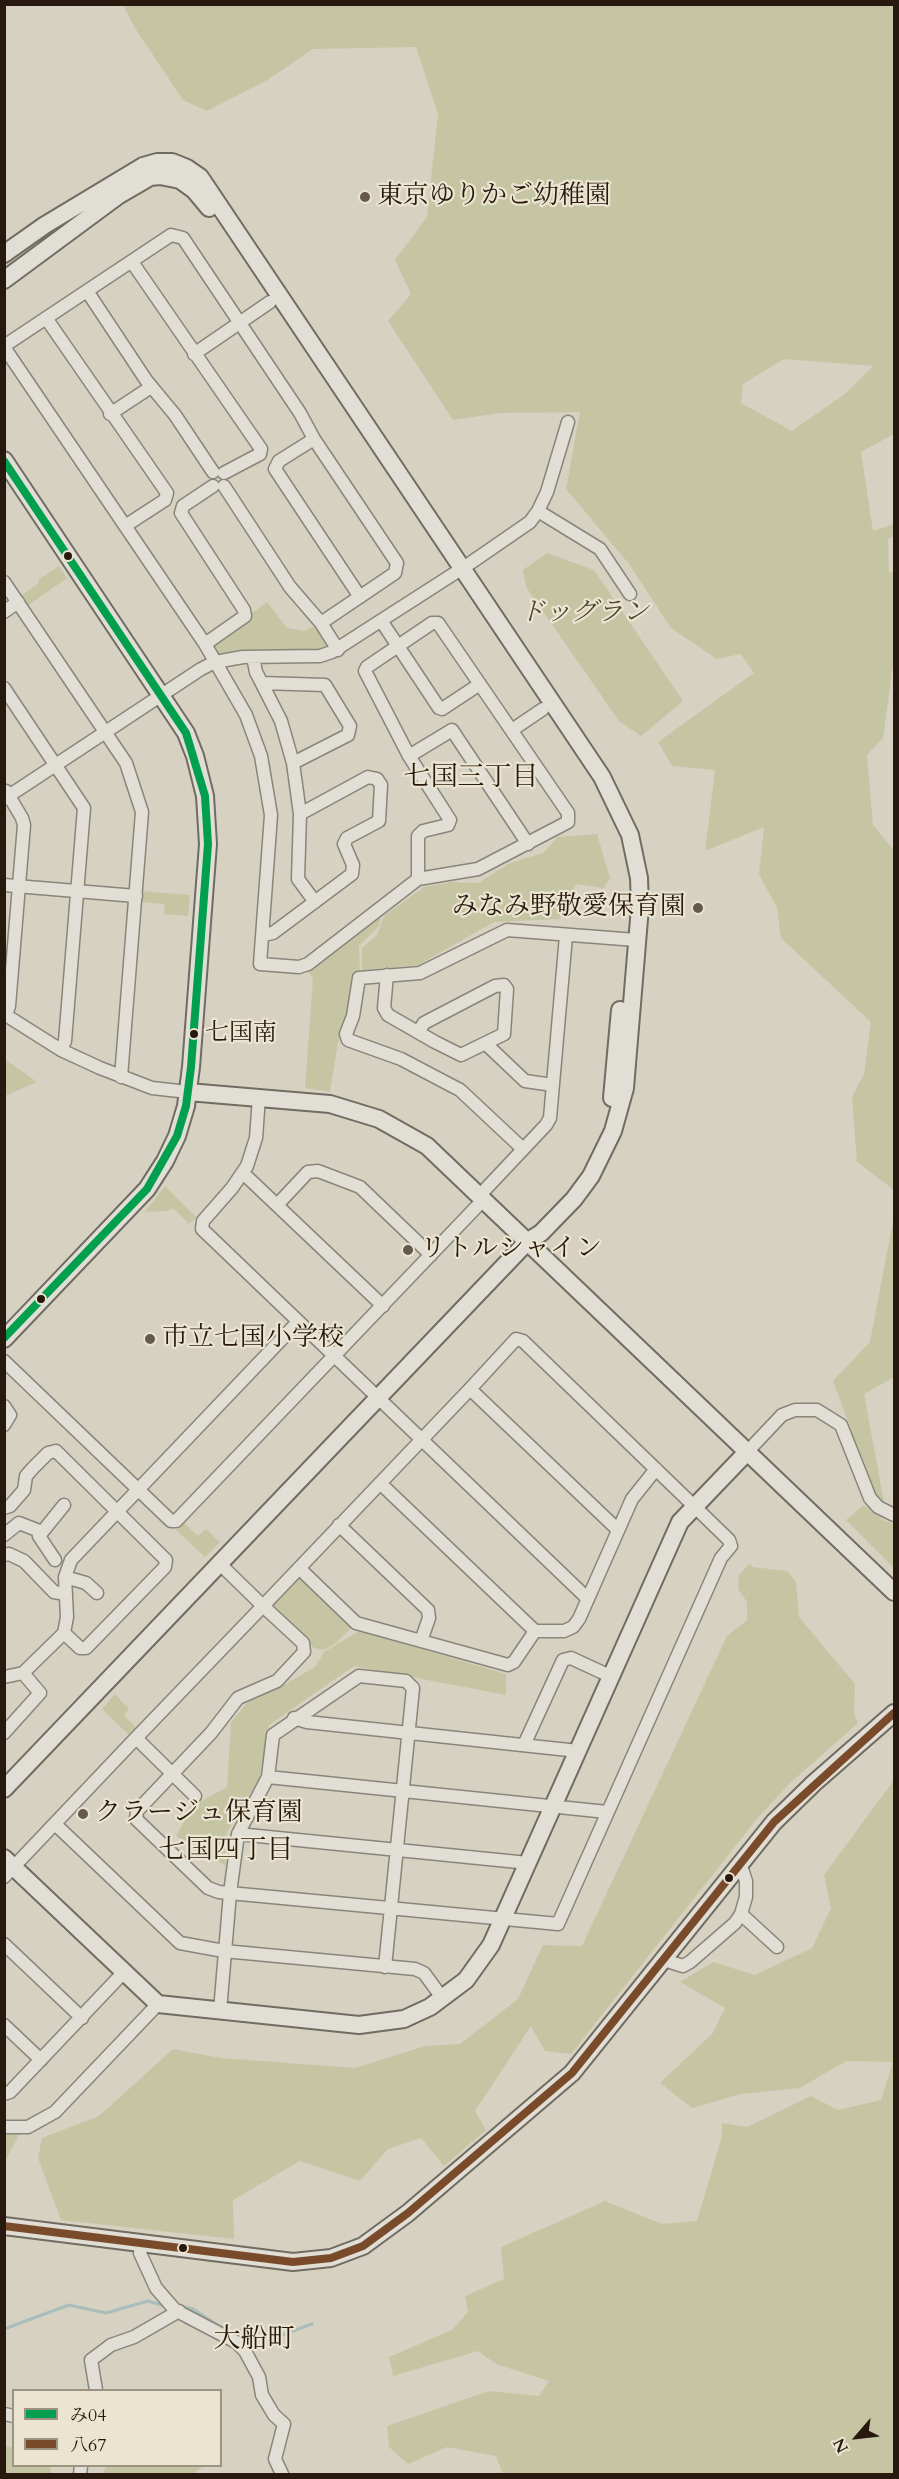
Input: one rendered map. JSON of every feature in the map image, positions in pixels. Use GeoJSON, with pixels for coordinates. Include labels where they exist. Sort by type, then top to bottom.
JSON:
{"type":"FeatureCollection","features":[{"type":"Feature","properties":{"kind":"street"},"geometry":{"type":"LineString","coordinates":[[4,254],[45,225],[143,166],[157,162],[172,162],[193,172],[206,186],[592,783],[620,840],[628,886],[631,940]]}},
{"type":"Feature","properties":{"kind":"street"},"geometry":{"type":"LineString","coordinates":[[4,280],[130,188],[150,177],[160,176],[180,180],[199,195],[270,302],[616,801],[630,835],[639,878],[640,907],[631,940],[610,1106],[589,1160],[567,1191],[534,1224],[528,1241],[4,1789]]}},
{"type":"Feature","properties":{"kind":"street"},"geometry":{"type":"LineString","coordinates":[[321,623],[395,573],[397,563],[314,440],[300,413],[179,235],[171,235],[4,346],[204,644],[246,715],[261,756],[267,782],[270,844],[260,964],[304,966],[418,879],[478,869],[566,825],[569,818],[438,623],[432,623],[367,667],[365,674],[409,756],[450,820],[448,825],[423,831],[418,836],[416,873],[418,879]]}},
{"type":"Feature","properties":{"kind":"street"},"geometry":{"type":"LineString","coordinates":[[132,262],[261,449],[260,454],[210,478],[290,587],[321,623],[338,650]]}},
{"type":"Feature","properties":{"kind":"street"},"geometry":{"type":"LineString","coordinates":[[87,291],[151,387],[219,473]]}},
{"type":"Feature","properties":{"kind":"street"},"geometry":{"type":"LineString","coordinates":[[194,354],[270,302]]}},
{"type":"Feature","properties":{"kind":"street"},"geometry":{"type":"LineString","coordinates":[[46,318],[167,495],[165,500],[125,526]]}},
{"type":"Feature","properties":{"kind":"street"},"geometry":{"type":"LineString","coordinates":[[110,414],[151,387]]}},
{"type":"Feature","properties":{"kind":"street"},"geometry":{"type":"LineString","coordinates":[[568,422],[547,492],[530,522],[382,622],[338,650],[320,656],[253,657],[215,663],[182,679],[56,765],[6,795],[24,821],[9,1006],[5,1014],[61,1050],[121,1077],[157,1089],[330,1104],[379,1119],[427,1146],[894,1592]]}},
{"type":"Feature","properties":{"kind":"street"},"geometry":{"type":"LineString","coordinates":[[314,440],[279,461],[275,469],[360,597]]}},
{"type":"Feature","properties":{"kind":"street"},"geometry":{"type":"LineString","coordinates":[[4,1339],[147,1189],[165,1161],[177,1136],[188,1092],[207,865],[208,815],[195,756],[186,733],[7,471]]}},
{"type":"Feature","properties":{"kind":"street"},"geometry":{"type":"LineString","coordinates":[[204,644],[245,616],[244,610],[180,513],[183,506],[218,486]]}},
{"type":"Feature","properties":{"kind":"street"},"geometry":{"type":"LineString","coordinates":[[537,511],[600,549],[630,594]]}},
{"type":"Feature","properties":{"kind":"street"},"geometry":{"type":"LineString","coordinates":[[4,582],[126,764],[142,812],[121,1077]]}},
{"type":"Feature","properties":{"kind":"street"},"geometry":{"type":"LineString","coordinates":[[4,612],[18,602]]}},
{"type":"Feature","properties":{"kind":"street"},"geometry":{"type":"LineString","coordinates":[[382,622],[439,708],[442,709],[480,684]]}},
{"type":"Feature","properties":{"kind":"street"},"geometry":{"type":"LineString","coordinates":[[253,657],[254,667],[281,721],[293,763],[300,814],[298,879],[315,902]]}},
{"type":"Feature","properties":{"kind":"street"},"geometry":{"type":"LineString","coordinates":[[262,683],[326,685],[350,726],[348,735],[293,763]]}},
{"type":"Feature","properties":{"kind":"street"},"geometry":{"type":"LineString","coordinates":[[4,688],[84,808],[65,1041],[61,1050]]}},
{"type":"Feature","properties":{"kind":"street"},"geometry":{"type":"LineString","coordinates":[[512,730],[543,709]]}},
{"type":"Feature","properties":{"kind":"street"},"geometry":{"type":"LineString","coordinates":[[409,756],[452,730],[528,844]]}},
{"type":"Feature","properties":{"kind":"street"},"geometry":{"type":"LineString","coordinates":[[263,935],[273,933],[353,871],[353,865],[344,848],[345,841],[380,821],[381,785],[377,779],[368,777],[300,814]]}},
{"type":"Feature","properties":{"kind":"street"},"geometry":{"type":"LineString","coordinates":[[4,885],[136,896]]}},
{"type":"Feature","properties":{"kind":"street"},"geometry":{"type":"LineString","coordinates":[[524,1149],[459,1090],[401,1059],[347,1039],[359,978],[424,972],[507,930],[631,940]]}},
{"type":"Feature","properties":{"kind":"street"},"geometry":{"type":"LineString","coordinates":[[4,1361],[171,1521],[176,1521],[431,1255],[546,1125],[550,1118],[566,936]]}},
{"type":"Feature","properties":{"kind":"street"},"geometry":{"type":"LineString","coordinates":[[387,975],[385,1011],[418,1032],[461,1055],[500,1037],[505,1030],[507,993],[504,985],[495,986],[424,1023],[418,1032]]}},
{"type":"Feature","properties":{"kind":"street"},"geometry":{"type":"LineString","coordinates":[[486,1044],[525,1081],[553,1085]]}},
{"type":"Feature","properties":{"kind":"street"},"geometry":{"type":"LineString","coordinates":[[260,1097],[256,1138],[243,1173],[202,1221],[202,1229],[588,1599]]}},
{"type":"Feature","properties":{"kind":"street"},"geometry":{"type":"LineString","coordinates":[[277,1205],[308,1172],[318,1170],[360,1187],[431,1255]]}},
{"type":"Feature","properties":{"kind":"street"},"geometry":{"type":"LineString","coordinates":[[243,1173],[383,1306]]}},
{"type":"Feature","properties":{"kind":"street"},"geometry":{"type":"LineString","coordinates":[[4,1677],[23,1673],[64,1633],[67,1571],[84,1544],[139,1490],[298,1322]]}},
{"type":"Feature","properties":{"kind":"street"},"geometry":{"type":"LineString","coordinates":[[220,1564],[263,1606],[303,1643],[304,1652],[277,1681],[238,1698],[211,1732],[137,1811],[136,1819],[208,1888],[230,1893],[503,1920],[558,1924],[721,1558],[731,1546],[729,1540],[695,1507],[656,1469],[520,1340],[516,1339],[470,1389],[420,1440],[380,1483],[339,1525],[263,1606],[55,1824],[8,1867],[158,2004],[346,2024],[375,2024],[404,2019],[443,1999],[476,1969],[503,1920],[677,1529],[695,1507],[782,1415],[795,1410],[817,1410],[842,1425],[870,1498],[878,1507],[894,1515]]}},
{"type":"Feature","properties":{"kind":"street"},"geometry":{"type":"LineString","coordinates":[[470,1389],[618,1530]]}},
{"type":"Feature","properties":{"kind":"street"},"geometry":{"type":"LineString","coordinates":[[4,1406],[10,1415],[4,1425]]}},
{"type":"Feature","properties":{"kind":"street"},"geometry":{"type":"LineString","coordinates":[[4,1508],[10,1506],[24,1490],[26,1476],[33,1467],[48,1453],[56,1451],[164,1556],[165,1567],[86,1648],[80,1648],[64,1633]]}},
{"type":"Feature","properties":{"kind":"street"},"geometry":{"type":"LineString","coordinates":[[380,1483],[534,1631],[564,1631],[573,1627],[579,1619],[632,1498],[656,1469]]}},
{"type":"Feature","properties":{"kind":"street"},"geometry":{"type":"LineString","coordinates":[[64,1504],[39,1536],[67,1571],[87,1582],[97,1593]]}},
{"type":"Feature","properties":{"kind":"street"},"geometry":{"type":"LineString","coordinates":[[4,1535],[19,1523],[42,1532]]}},
{"type":"Feature","properties":{"kind":"street"},"geometry":{"type":"LineString","coordinates":[[339,1525],[428,1610],[427,1629],[421,1641]]}},
{"type":"Feature","properties":{"kind":"street"},"geometry":{"type":"LineString","coordinates":[[4,1555],[9,1554],[24,1561],[54,1592],[66,1594]]}},
{"type":"Feature","properties":{"kind":"street"},"geometry":{"type":"LineString","coordinates":[[37,1573],[56,1560]]}},
{"type":"Feature","properties":{"kind":"street"},"geometry":{"type":"LineString","coordinates":[[299,1568],[356,1623],[508,1665],[514,1662],[534,1631]]}},
{"type":"Feature","properties":{"kind":"street"},"geometry":{"type":"LineString","coordinates":[[524,1745],[563,1660],[571,1658],[612,1677]]}},
{"type":"Feature","properties":{"kind":"street"},"geometry":{"type":"LineString","coordinates":[[4,1733],[40,1694],[23,1673]]}},
{"type":"Feature","properties":{"kind":"street"},"geometry":{"type":"LineString","coordinates":[[220,2011],[224,1951],[238,1834],[268,1777],[273,1735],[355,1677],[406,1681],[413,1688],[385,1967]]}},
{"type":"Feature","properties":{"kind":"street"},"geometry":{"type":"LineString","coordinates":[[4,2226],[293,2262],[331,2258],[363,2246],[399,2220],[572,2073],[740,1863],[794,1801],[894,1713]]}},
{"type":"Feature","properties":{"kind":"street"},"geometry":{"type":"LineString","coordinates":[[294,1718],[307,1722],[409,1734],[578,1751]]}},
{"type":"Feature","properties":{"kind":"street"},"geometry":{"type":"LineString","coordinates":[[136,1738],[195,1796]]}},
{"type":"Feature","properties":{"kind":"street"},"geometry":{"type":"LineString","coordinates":[[268,1777],[607,1812]]}},
{"type":"Feature","properties":{"kind":"street"},"geometry":{"type":"LineString","coordinates":[[55,1824],[180,1943],[224,1951],[424,1973],[443,1999]]}},
{"type":"Feature","properties":{"kind":"street"},"geometry":{"type":"LineString","coordinates":[[238,1834],[528,1863]]}},
{"type":"Feature","properties":{"kind":"street"},"geometry":{"type":"LineString","coordinates":[[664,1960],[683,1966],[690,1962],[718,1940],[741,1914],[746,1897],[746,1881],[740,1863]]}},
{"type":"Feature","properties":{"kind":"street"},"geometry":{"type":"LineString","coordinates":[[741,1914],[777,1947]]}},
{"type":"Feature","properties":{"kind":"street"},"geometry":{"type":"LineString","coordinates":[[4,1944],[82,2018]]}},
{"type":"Feature","properties":{"kind":"street"},"geometry":{"type":"LineString","coordinates":[[4,2094],[10,2092],[123,1973]]}},
{"type":"Feature","properties":{"kind":"street"},"geometry":{"type":"LineString","coordinates":[[4,2127],[28,2127],[55,2112],[158,2004]]}},
{"type":"Feature","properties":{"kind":"street"},"geometry":{"type":"LineString","coordinates":[[4,2025],[41,2060]]}},
{"type":"Feature","properties":{"kind":"street"},"geometry":{"type":"LineString","coordinates":[[140,2244],[140,2253],[156,2289],[174,2307],[236,2342],[245,2351],[259,2377],[262,2395],[274,2415],[284,2424],[275,2459],[282,2475]]}},
{"type":"Feature","properties":{"kind":"street"},"geometry":{"type":"LineString","coordinates":[[96,2389],[91,2360],[111,2345],[134,2337],[174,2307]]}},
{"type":"Feature","properties":{"kind":"green space"},"geometry":{"type":"Polygon","coordinates":[[[123,5],[894,5],[894,434],[861,452],[873,531],[894,524],[894,536],[888,539],[889,573],[894,572],[894,656],[883,738],[867,755],[873,825],[893,849],[894,847],[894,1190],[857,1162],[852,1097],[864,1074],[871,1022],[781,938],[777,908],[759,874],[764,827],[705,851],[715,770],[672,766],[658,742],[754,673],[741,654],[717,659],[671,628],[629,564],[566,489],[580,412],[500,413],[453,420],[388,321],[411,294],[395,260],[427,217],[438,114],[416,47],[313,49],[269,79],[207,111],[183,100],[135,28],[123,5]],[[784,359],[743,384],[741,403],[792,431],[846,393],[873,366],[784,359]]]}},
{"type":"Feature","properties":{"kind":"green space","name":"ドッグラン"},"geometry":{"type":"Polygon","coordinates":[[[547,553],[594,570],[683,701],[641,736],[619,721],[526,587],[523,570],[547,553]]]}},
{"type":"Feature","properties":{"kind":"green space"},"geometry":{"type":"Polygon","coordinates":[[[59,566],[67,578],[26,607],[19,597],[59,566]]]}},
{"type":"Feature","properties":{"kind":"green space"},"geometry":{"type":"Polygon","coordinates":[[[267,602],[287,628],[304,631],[317,625],[330,646],[327,650],[216,655],[213,645],[250,620],[252,613],[267,602]]]}},
{"type":"Feature","properties":{"kind":"green space"},"geometry":{"type":"Polygon","coordinates":[[[597,834],[610,878],[604,888],[576,884],[559,919],[494,922],[418,965],[362,970],[362,948],[377,935],[384,916],[424,887],[452,882],[478,883],[510,863],[543,853],[558,837],[597,834]]]}},
{"type":"Feature","properties":{"kind":"green space"},"geometry":{"type":"Polygon","coordinates":[[[140,891],[190,895],[188,916],[164,914],[165,904],[140,902],[140,891]]]}},
{"type":"Feature","properties":{"kind":"green space"},"geometry":{"type":"Polygon","coordinates":[[[381,916],[379,926],[359,946],[360,972],[354,973],[350,1008],[338,1043],[330,1092],[305,1088],[313,978],[308,972],[381,916]]]}},
{"type":"Feature","properties":{"kind":"green space"},"geometry":{"type":"Polygon","coordinates":[[[5,1059],[37,1082],[5,1096],[5,1059]]]}},
{"type":"Feature","properties":{"kind":"green space"},"geometry":{"type":"Polygon","coordinates":[[[165,1186],[196,1217],[189,1224],[173,1208],[167,1211],[145,1212],[165,1186]]]}},
{"type":"Feature","properties":{"kind":"green space"},"geometry":{"type":"Polygon","coordinates":[[[894,1216],[894,1377],[864,1394],[884,1502],[876,1497],[833,1381],[870,1342],[894,1216]]]}},
{"type":"Feature","properties":{"kind":"green space"},"geometry":{"type":"Polygon","coordinates":[[[864,1505],[885,1521],[894,1524],[894,1568],[846,1520],[864,1505]]]}},
{"type":"Feature","properties":{"kind":"green space"},"geometry":{"type":"Polygon","coordinates":[[[183,1522],[198,1536],[206,1529],[220,1542],[205,1557],[176,1530],[183,1522]]]}},
{"type":"Feature","properties":{"kind":"green space"},"geometry":{"type":"Polygon","coordinates":[[[749,1564],[753,1567],[787,1571],[796,1582],[799,1617],[855,1684],[854,1713],[858,1723],[789,1784],[756,1820],[571,2054],[545,2051],[531,2026],[475,2111],[486,2130],[444,2166],[421,2138],[388,2149],[360,2181],[300,2161],[233,2200],[234,2239],[61,2220],[38,2158],[42,2138],[99,2116],[173,2049],[221,2058],[355,2068],[425,2046],[460,2044],[518,1999],[543,1945],[582,1946],[727,1636],[747,1620],[747,1602],[738,1589],[739,1575],[749,1564]]]}},
{"type":"Feature","properties":{"kind":"green space"},"geometry":{"type":"Polygon","coordinates":[[[297,1578],[302,1578],[352,1627],[336,1643],[324,1650],[314,1648],[273,1608],[273,1602],[297,1578]]]}},
{"type":"Feature","properties":{"kind":"green space"},"geometry":{"type":"Polygon","coordinates":[[[359,1631],[506,1674],[506,1695],[354,1666],[269,1725],[260,1777],[225,1836],[226,1866],[176,1836],[193,1806],[227,1787],[231,1722],[251,1698],[280,1687],[315,1667],[324,1652],[359,1631]]]}},
{"type":"Feature","properties":{"kind":"green space"},"geometry":{"type":"Polygon","coordinates":[[[115,1694],[129,1709],[124,1715],[137,1729],[131,1737],[102,1709],[115,1694]]]}},
{"type":"Feature","properties":{"kind":"green space"},"geometry":{"type":"Polygon","coordinates":[[[894,1780],[894,2474],[503,2474],[496,2456],[447,2447],[408,2464],[389,2447],[387,2426],[489,2391],[539,2396],[549,2381],[496,2364],[478,2351],[393,2376],[389,2357],[452,2330],[468,2312],[465,2296],[504,2279],[501,2247],[605,2201],[662,2224],[697,2221],[722,2136],[722,2123],[747,2127],[811,2096],[838,2110],[881,2100],[893,2062],[846,2061],[800,2088],[741,2094],[692,2108],[660,2083],[713,2033],[725,2008],[680,1982],[713,1962],[755,1975],[812,1948],[831,1908],[824,1875],[894,1780]]]}},
{"type":"Feature","properties":{"kind":"green space"},"geometry":{"type":"Polygon","coordinates":[[[5,2101],[6,2123],[21,2131],[5,2162],[5,2101]]]}},
{"type":"Feature","properties":{"kind":"green space"},"geometry":{"type":"Polygon","coordinates":[[[5,2446],[12,2448],[12,2467],[50,2467],[51,2474],[5,2474],[5,2446]]]}},
{"type":"Feature","properties":{"kind":"green space"},"geometry":{"type":"Polygon","coordinates":[[[106,2467],[202,2467],[192,2474],[102,2474],[106,2467]]]}},
{"type":"Feature","properties":{"kind":"waterway"},"geometry":{"type":"LineString","coordinates":[[4,2329],[69,2305],[106,2313],[148,2301],[168,2307]]}},
{"type":"Feature","properties":{"kind":"waterway"},"geometry":{"type":"LineString","coordinates":[[181,2306],[193,2309],[222,2328]]}},
{"type":"Feature","properties":{"kind":"waterway"},"geometry":{"type":"LineString","coordinates":[[230,2333],[242,2330],[263,2331],[279,2336],[312,2324]]}},
{"type":"Feature","properties":{"kind":"transit line","name":"み04"},"geometry":{"type":"LineString","coordinates":[[4,461],[186,733],[205,796],[208,844],[191,1067],[186,1106],[177,1136],[147,1189],[4,1338]]}},
{"type":"Feature","properties":{"kind":"transit line","name":"八67"},"geometry":{"type":"LineString","coordinates":[[4,2226],[293,2262],[331,2258],[363,2246],[408,2213],[572,2073],[774,1822],[894,1713]]}},
{"type":"Feature","properties":{"kind":"place","name":"東京ゆりかご幼稚園"},"geometry":{"type":"Point","coordinates":[365,197]}},
{"type":"Feature","properties":{"kind":"place","name":"みなみ野敬愛保育園"},"geometry":{"type":"Point","coordinates":[698,908]}},
{"type":"Feature","properties":{"kind":"place","name":"七国南"},"geometry":{"type":"Point","coordinates":[194,1034]}},
{"type":"Feature","properties":{"kind":"place","name":"リトルシャイン"},"geometry":{"type":"Point","coordinates":[408,1250]}},
{"type":"Feature","properties":{"kind":"place","name":"市立七国小学校"},"geometry":{"type":"Point","coordinates":[150,1339]}},
{"type":"Feature","properties":{"kind":"place","name":"クラージュ保育園"},"geometry":{"type":"Point","coordinates":[83,1814]}},
{"type":"Feature","properties":{"kind":"district","name":"七国三丁目"},"geometry":{"type":"Point","coordinates":[471,779]}},
{"type":"Feature","properties":{"kind":"district","name":"七国四丁目"},"geometry":{"type":"Point","coordinates":[226,1852]}},
{"type":"Feature","properties":{"kind":"district","name":"大船町"},"geometry":{"type":"Point","coordinates":[254,2341]}}]}
